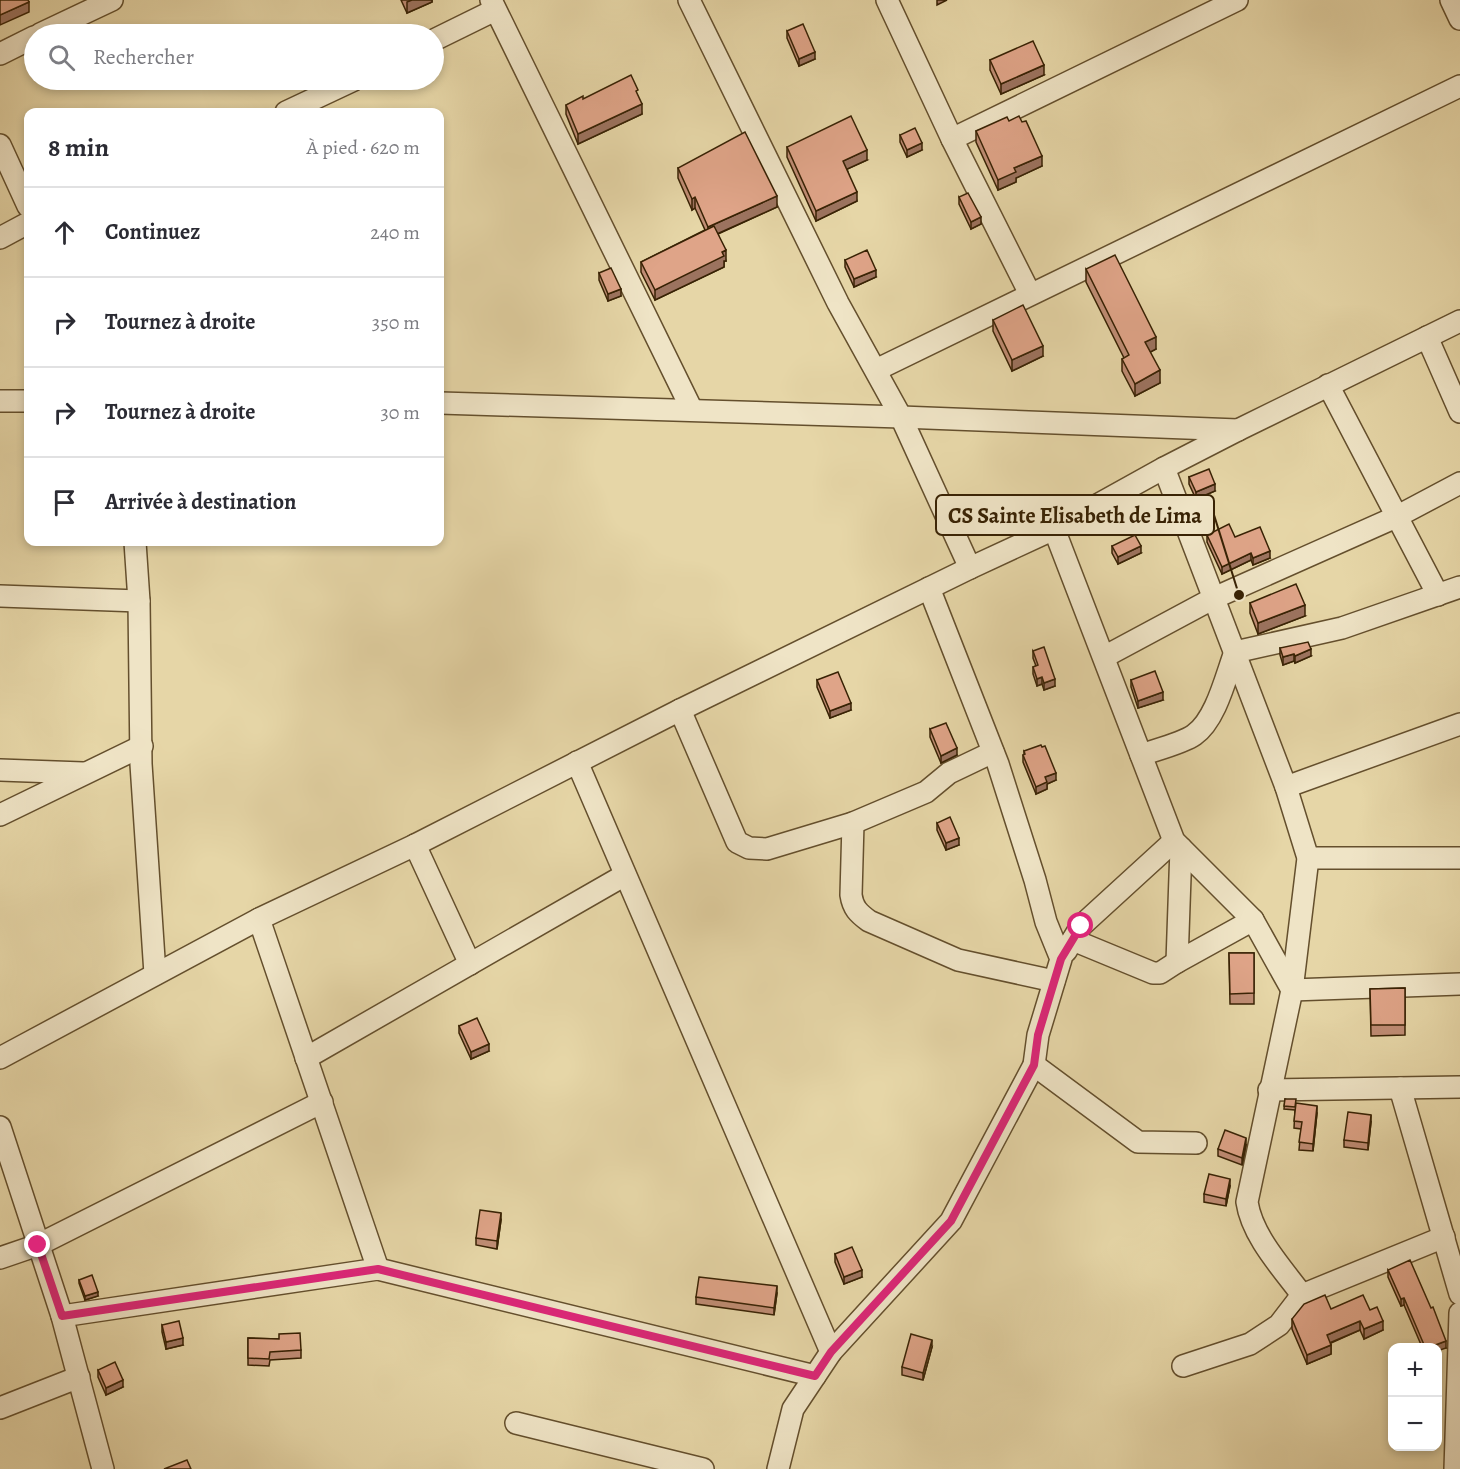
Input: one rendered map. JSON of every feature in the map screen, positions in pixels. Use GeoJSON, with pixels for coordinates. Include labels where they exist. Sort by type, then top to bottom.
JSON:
{"type":"FeatureCollection","features":[{"type":"Feature","properties":{"kind":"street"},"geometry":{"type":"LineString","coordinates":[[61,24],[112,0]]}},
{"type":"Feature","properties":{"kind":"street"},"geometry":{"type":"LineString","coordinates":[[689,0],[838,303],[901,417],[970,568]]}},
{"type":"Feature","properties":{"kind":"street"},"geometry":{"type":"LineString","coordinates":[[887,0],[952,140],[1030,294]]}},
{"type":"Feature","properties":{"kind":"street"},"geometry":{"type":"LineString","coordinates":[[952,140],[1237,0]]}},
{"type":"Feature","properties":{"kind":"street"},"geometry":{"type":"LineString","coordinates":[[1451,0],[1460,19]]}},
{"type":"Feature","properties":{"kind":"street"},"geometry":{"type":"LineString","coordinates":[[444,34],[493,5],[692,410]]}},
{"type":"Feature","properties":{"kind":"street"},"geometry":{"type":"LineString","coordinates":[[0,54],[24,42]]}},
{"type":"Feature","properties":{"kind":"street"},"geometry":{"type":"LineString","coordinates":[[876,370],[1460,86]]}},
{"type":"Feature","properties":{"kind":"street"},"geometry":{"type":"LineString","coordinates":[[294,108],[333,90]]}},
{"type":"Feature","properties":{"kind":"street"},"geometry":{"type":"LineString","coordinates":[[0,145],[24,197]]}},
{"type":"Feature","properties":{"kind":"street"},"geometry":{"type":"LineString","coordinates":[[0,238],[24,225]]}},
{"type":"Feature","properties":{"kind":"street"},"geometry":{"type":"LineString","coordinates":[[0,1058],[260,920],[415,845],[680,710],[1054,529],[1238,430],[1460,321]]}},
{"type":"Feature","properties":{"kind":"street"},"geometry":{"type":"LineString","coordinates":[[1427,337],[1460,412]]}},
{"type":"Feature","properties":{"kind":"street"},"geometry":{"type":"LineString","coordinates":[[1328,385],[1438,595]]}},
{"type":"Feature","properties":{"kind":"street"},"geometry":{"type":"LineString","coordinates":[[0,401],[24,401]]}},
{"type":"Feature","properties":{"kind":"street"},"geometry":{"type":"LineString","coordinates":[[444,403],[1238,430]]}},
{"type":"Feature","properties":{"kind":"street"},"geometry":{"type":"LineString","coordinates":[[1164,468],[1286,787],[1308,858],[1292,990],[1247,1202],[1248,1214],[1266,1246],[1302,1295]]}},
{"type":"Feature","properties":{"kind":"street"},"geometry":{"type":"LineString","coordinates":[[1104,657],[1214,598],[1396,517],[1460,483]]}},
{"type":"Feature","properties":{"kind":"street"},"geometry":{"type":"LineString","coordinates":[[1054,529],[1141,755],[1178,844],[1254,920],[1292,990]]}},
{"type":"Feature","properties":{"kind":"street"},"geometry":{"type":"LineString","coordinates":[[135,546],[139,601],[141,764],[155,974]]}},
{"type":"Feature","properties":{"kind":"street"},"geometry":{"type":"LineString","coordinates":[[1235,652],[1342,627],[1460,587]]}},
{"type":"Feature","properties":{"kind":"street"},"geometry":{"type":"LineString","coordinates":[[928,588],[993,752],[1032,869],[1046,922],[1061,959]]}},
{"type":"Feature","properties":{"kind":"street"},"geometry":{"type":"LineString","coordinates":[[0,596],[139,601]]}},
{"type":"Feature","properties":{"kind":"street"},"geometry":{"type":"LineString","coordinates":[[1141,755],[1194,735],[1207,721],[1216,704],[1235,652]]}},
{"type":"Feature","properties":{"kind":"street"},"geometry":{"type":"LineString","coordinates":[[680,710],[737,842],[748,848],[767,849],[853,823],[926,792],[949,773],[993,752]]}},
{"type":"Feature","properties":{"kind":"street"},"geometry":{"type":"LineString","coordinates":[[1286,787],[1460,724]]}},
{"type":"Feature","properties":{"kind":"street"},"geometry":{"type":"LineString","coordinates":[[0,814],[88,774],[142,746]]}},
{"type":"Feature","properties":{"kind":"street"},"geometry":{"type":"LineString","coordinates":[[577,762],[831,1352]]}},
{"type":"Feature","properties":{"kind":"street"},"geometry":{"type":"LineString","coordinates":[[0,770],[88,774]]}},
{"type":"Feature","properties":{"kind":"street"},"geometry":{"type":"LineString","coordinates":[[853,823],[851,895],[853,905],[859,914],[869,921],[958,960],[1054,981]]}},
{"type":"Feature","properties":{"kind":"street"},"geometry":{"type":"LineString","coordinates":[[778,1469],[793,1409],[831,1352],[951,1221],[1034,1065],[1038,1035],[1054,981],[1061,959],[1072,940],[1081,926],[1178,844]]}},
{"type":"Feature","properties":{"kind":"street"},"geometry":{"type":"LineString","coordinates":[[1177,962],[1178,844]]}},
{"type":"Feature","properties":{"kind":"street"},"geometry":{"type":"LineString","coordinates":[[415,845],[470,964]]}},
{"type":"Feature","properties":{"kind":"street"},"geometry":{"type":"LineString","coordinates":[[1308,858],[1460,858]]}},
{"type":"Feature","properties":{"kind":"street"},"geometry":{"type":"LineString","coordinates":[[306,1058],[625,875]]}},
{"type":"Feature","properties":{"kind":"street"},"geometry":{"type":"LineString","coordinates":[[260,920],[378,1269]]}},
{"type":"Feature","properties":{"kind":"street"},"geometry":{"type":"LineString","coordinates":[[1072,940],[1153,973],[1160,973],[1254,920]]}},
{"type":"Feature","properties":{"kind":"street"},"geometry":{"type":"LineString","coordinates":[[1292,990],[1460,984]]}},
{"type":"Feature","properties":{"kind":"street"},"geometry":{"type":"LineString","coordinates":[[1034,1065],[1138,1142],[1196,1143]]}},
{"type":"Feature","properties":{"kind":"street"},"geometry":{"type":"LineString","coordinates":[[1269,1090],[1460,1087]]}},
{"type":"Feature","properties":{"kind":"street"},"geometry":{"type":"LineString","coordinates":[[1400,1088],[1460,1294]]}},
{"type":"Feature","properties":{"kind":"street"},"geometry":{"type":"LineString","coordinates":[[0,1258],[38,1245],[321,1102]]}},
{"type":"Feature","properties":{"kind":"street"},"geometry":{"type":"LineString","coordinates":[[0,1127],[62,1316],[103,1469]]}},
{"type":"Feature","properties":{"kind":"street"},"geometry":{"type":"LineString","coordinates":[[1183,1366],[1250,1344],[1279,1325],[1302,1295],[1444,1237]]}},
{"type":"Feature","properties":{"kind":"street"},"geometry":{"type":"LineString","coordinates":[[62,1316],[378,1269],[815,1376]]}},
{"type":"Feature","properties":{"kind":"street"},"geometry":{"type":"LineString","coordinates":[[1455,1469],[1460,1313]]}},
{"type":"Feature","properties":{"kind":"street"},"geometry":{"type":"LineString","coordinates":[[0,1408],[79,1377]]}},
{"type":"Feature","properties":{"kind":"street"},"geometry":{"type":"LineString","coordinates":[[516,1423],[703,1469]]}},
{"type":"Feature","properties":{"kind":"building"},"geometry":{"type":"Polygon","coordinates":[[[0,0],[28,0],[29,2],[0,15],[0,0]]]}},
{"type":"Feature","properties":{"kind":"building"},"geometry":{"type":"Polygon","coordinates":[[[803,24],[815,52],[799,59],[787,31],[803,24]]]}},
{"type":"Feature","properties":{"kind":"building"},"geometry":{"type":"Polygon","coordinates":[[[1033,41],[1044,65],[1001,84],[990,60],[1033,41]]]}},
{"type":"Feature","properties":{"kind":"building"},"geometry":{"type":"Polygon","coordinates":[[[631,75],[642,104],[578,134],[566,105],[631,75]]]}},
{"type":"Feature","properties":{"kind":"building"},"geometry":{"type":"Polygon","coordinates":[[[851,116],[867,150],[843,161],[857,192],[816,211],[787,147],[851,116]]]}},
{"type":"Feature","properties":{"kind":"building"},"geometry":{"type":"Polygon","coordinates":[[[1019,116],[1022,122],[1026,121],[1042,156],[1014,168],[1016,172],[998,180],[976,131],[1007,117],[1009,121],[1019,116]]]}},
{"type":"Feature","properties":{"kind":"building"},"geometry":{"type":"Polygon","coordinates":[[[915,128],[922,143],[907,150],[900,135],[915,128]]]}},
{"type":"Feature","properties":{"kind":"building"},"geometry":{"type":"Polygon","coordinates":[[[745,132],[777,196],[708,227],[695,197],[692,199],[678,168],[745,132]]]}},
{"type":"Feature","properties":{"kind":"building"},"geometry":{"type":"Polygon","coordinates":[[[968,193],[981,217],[971,222],[959,197],[968,193]]]}},
{"type":"Feature","properties":{"kind":"building"},"geometry":{"type":"Polygon","coordinates":[[[714,226],[726,250],[722,252],[724,256],[655,290],[641,262],[714,226]]]}},
{"type":"Feature","properties":{"kind":"building"},"geometry":{"type":"Polygon","coordinates":[[[867,250],[876,270],[854,279],[845,260],[867,250]]]}},
{"type":"Feature","properties":{"kind":"building"},"geometry":{"type":"Polygon","coordinates":[[[1115,255],[1156,337],[1145,342],[1160,370],[1135,384],[1122,359],[1129,355],[1086,269],[1115,255]]]}},
{"type":"Feature","properties":{"kind":"building"},"geometry":{"type":"Polygon","coordinates":[[[611,268],[621,289],[608,294],[599,273],[611,268]]]}},
{"type":"Feature","properties":{"kind":"building"},"geometry":{"type":"Polygon","coordinates":[[[1023,305],[1043,346],[1012,360],[993,320],[1023,305]]]}},
{"type":"Feature","properties":{"kind":"building"},"geometry":{"type":"Polygon","coordinates":[[[1209,469],[1215,484],[1196,492],[1189,477],[1209,469]]]}},
{"type":"Feature","properties":{"kind":"building"},"geometry":{"type":"Polygon","coordinates":[[[1229,524],[1235,537],[1260,527],[1270,551],[1253,558],[1251,553],[1222,567],[1207,535],[1229,524]]]}},
{"type":"Feature","properties":{"kind":"building"},"geometry":{"type":"Polygon","coordinates":[[[1135,535],[1141,546],[1118,557],[1112,546],[1135,535]]]}},
{"type":"Feature","properties":{"kind":"building"},"geometry":{"type":"Polygon","coordinates":[[[1296,584],[1305,605],[1258,623],[1250,603],[1296,584]]]}},
{"type":"Feature","properties":{"kind":"building"},"geometry":{"type":"Polygon","coordinates":[[[1308,642],[1311,649],[1295,656],[1294,654],[1283,657],[1280,648],[1308,642]]]}},
{"type":"Feature","properties":{"kind":"building"},"geometry":{"type":"Polygon","coordinates":[[[1044,647],[1055,679],[1044,683],[1042,677],[1037,679],[1033,667],[1038,665],[1033,651],[1044,647]]]}},
{"type":"Feature","properties":{"kind":"building"},"geometry":{"type":"Polygon","coordinates":[[[1155,671],[1163,692],[1138,701],[1131,680],[1155,671]]]}},
{"type":"Feature","properties":{"kind":"building"},"geometry":{"type":"Polygon","coordinates":[[[838,672],[851,703],[830,711],[817,680],[838,672]]]}},
{"type":"Feature","properties":{"kind":"building"},"geometry":{"type":"Polygon","coordinates":[[[946,723],[957,748],[941,756],[930,729],[946,723]]]}},
{"type":"Feature","properties":{"kind":"building"},"geometry":{"type":"Polygon","coordinates":[[[1041,745],[1045,746],[1056,773],[1045,777],[1047,782],[1036,787],[1023,755],[1024,751],[1041,745]]]}},
{"type":"Feature","properties":{"kind":"building"},"geometry":{"type":"Polygon","coordinates":[[[950,817],[959,838],[946,843],[937,823],[950,817]]]}},
{"type":"Feature","properties":{"kind":"building"},"geometry":{"type":"Polygon","coordinates":[[[1229,953],[1254,953],[1254,993],[1230,994],[1229,953]]]}},
{"type":"Feature","properties":{"kind":"building"},"geometry":{"type":"Polygon","coordinates":[[[1405,988],[1405,1025],[1371,1025],[1370,989],[1405,988]]]}},
{"type":"Feature","properties":{"kind":"building"},"geometry":{"type":"Polygon","coordinates":[[[477,1018],[489,1044],[471,1052],[459,1026],[477,1018]]]}},
{"type":"Feature","properties":{"kind":"building"},"geometry":{"type":"Polygon","coordinates":[[[1285,1099],[1296,1099],[1295,1107],[1284,1106],[1285,1099]]]}},
{"type":"Feature","properties":{"kind":"building"},"geometry":{"type":"Polygon","coordinates":[[[1296,1103],[1317,1106],[1313,1144],[1299,1142],[1302,1122],[1294,1121],[1296,1103]]]}},
{"type":"Feature","properties":{"kind":"building"},"geometry":{"type":"Polygon","coordinates":[[[1348,1112],[1371,1115],[1368,1143],[1344,1140],[1348,1112]]]}},
{"type":"Feature","properties":{"kind":"building"},"geometry":{"type":"Polygon","coordinates":[[[1225,1130],[1246,1138],[1242,1158],[1218,1149],[1225,1130]]]}},
{"type":"Feature","properties":{"kind":"building"},"geometry":{"type":"Polygon","coordinates":[[[1209,1174],[1230,1179],[1226,1199],[1204,1194],[1209,1174]]]}},
{"type":"Feature","properties":{"kind":"building"},"geometry":{"type":"Polygon","coordinates":[[[480,1210],[501,1213],[497,1241],[476,1238],[480,1210]]]}},
{"type":"Feature","properties":{"kind":"building"},"geometry":{"type":"Polygon","coordinates":[[[852,1247],[862,1270],[844,1277],[835,1254],[852,1247]]]}},
{"type":"Feature","properties":{"kind":"building"},"geometry":{"type":"Polygon","coordinates":[[[1410,1260],[1431,1308],[1433,1307],[1446,1341],[1423,1343],[1404,1298],[1401,1299],[1388,1270],[1410,1260]]]}},
{"type":"Feature","properties":{"kind":"building"},"geometry":{"type":"Polygon","coordinates":[[[92,1275],[98,1292],[85,1296],[79,1280],[92,1275]]]}},
{"type":"Feature","properties":{"kind":"building"},"geometry":{"type":"Polygon","coordinates":[[[699,1277],[777,1286],[774,1308],[696,1297],[699,1277]]]}},
{"type":"Feature","properties":{"kind":"building"},"geometry":{"type":"Polygon","coordinates":[[[1325,1295],[1331,1309],[1363,1295],[1370,1310],[1377,1307],[1383,1321],[1364,1329],[1360,1321],[1327,1335],[1331,1345],[1307,1355],[1292,1319],[1304,1304],[1325,1295]]]}},
{"type":"Feature","properties":{"kind":"building"},"geometry":{"type":"Polygon","coordinates":[[[179,1321],[183,1338],[166,1342],[162,1325],[179,1321]]]}},
{"type":"Feature","properties":{"kind":"building"},"geometry":{"type":"Polygon","coordinates":[[[300,1333],[301,1350],[270,1352],[269,1359],[248,1358],[248,1338],[279,1339],[279,1334],[300,1333]]]}},
{"type":"Feature","properties":{"kind":"building"},"geometry":{"type":"Polygon","coordinates":[[[911,1334],[932,1340],[923,1373],[902,1367],[911,1334]]]}},
{"type":"Feature","properties":{"kind":"building"},"geometry":{"type":"Polygon","coordinates":[[[115,1362],[123,1380],[106,1388],[98,1370],[115,1362]]]}},
{"type":"Feature","properties":{"kind":"building"},"geometry":{"type":"Polygon","coordinates":[[[187,1460],[191,1469],[164,1469],[187,1460]]]}},
{"type":"Feature","properties":{"kind":"place","name":"CS Sainte Elisabeth de Lima"},"geometry":{"type":"Point","coordinates":[1239,595]}},
{"type":"Feature","properties":{"kind":"route"},"geometry":{"type":"LineString","coordinates":[[38,1245],[62,1316],[378,1269],[815,1376],[831,1352],[951,1221],[1034,1065],[1038,1035],[1061,959],[1081,926]]}}]}
